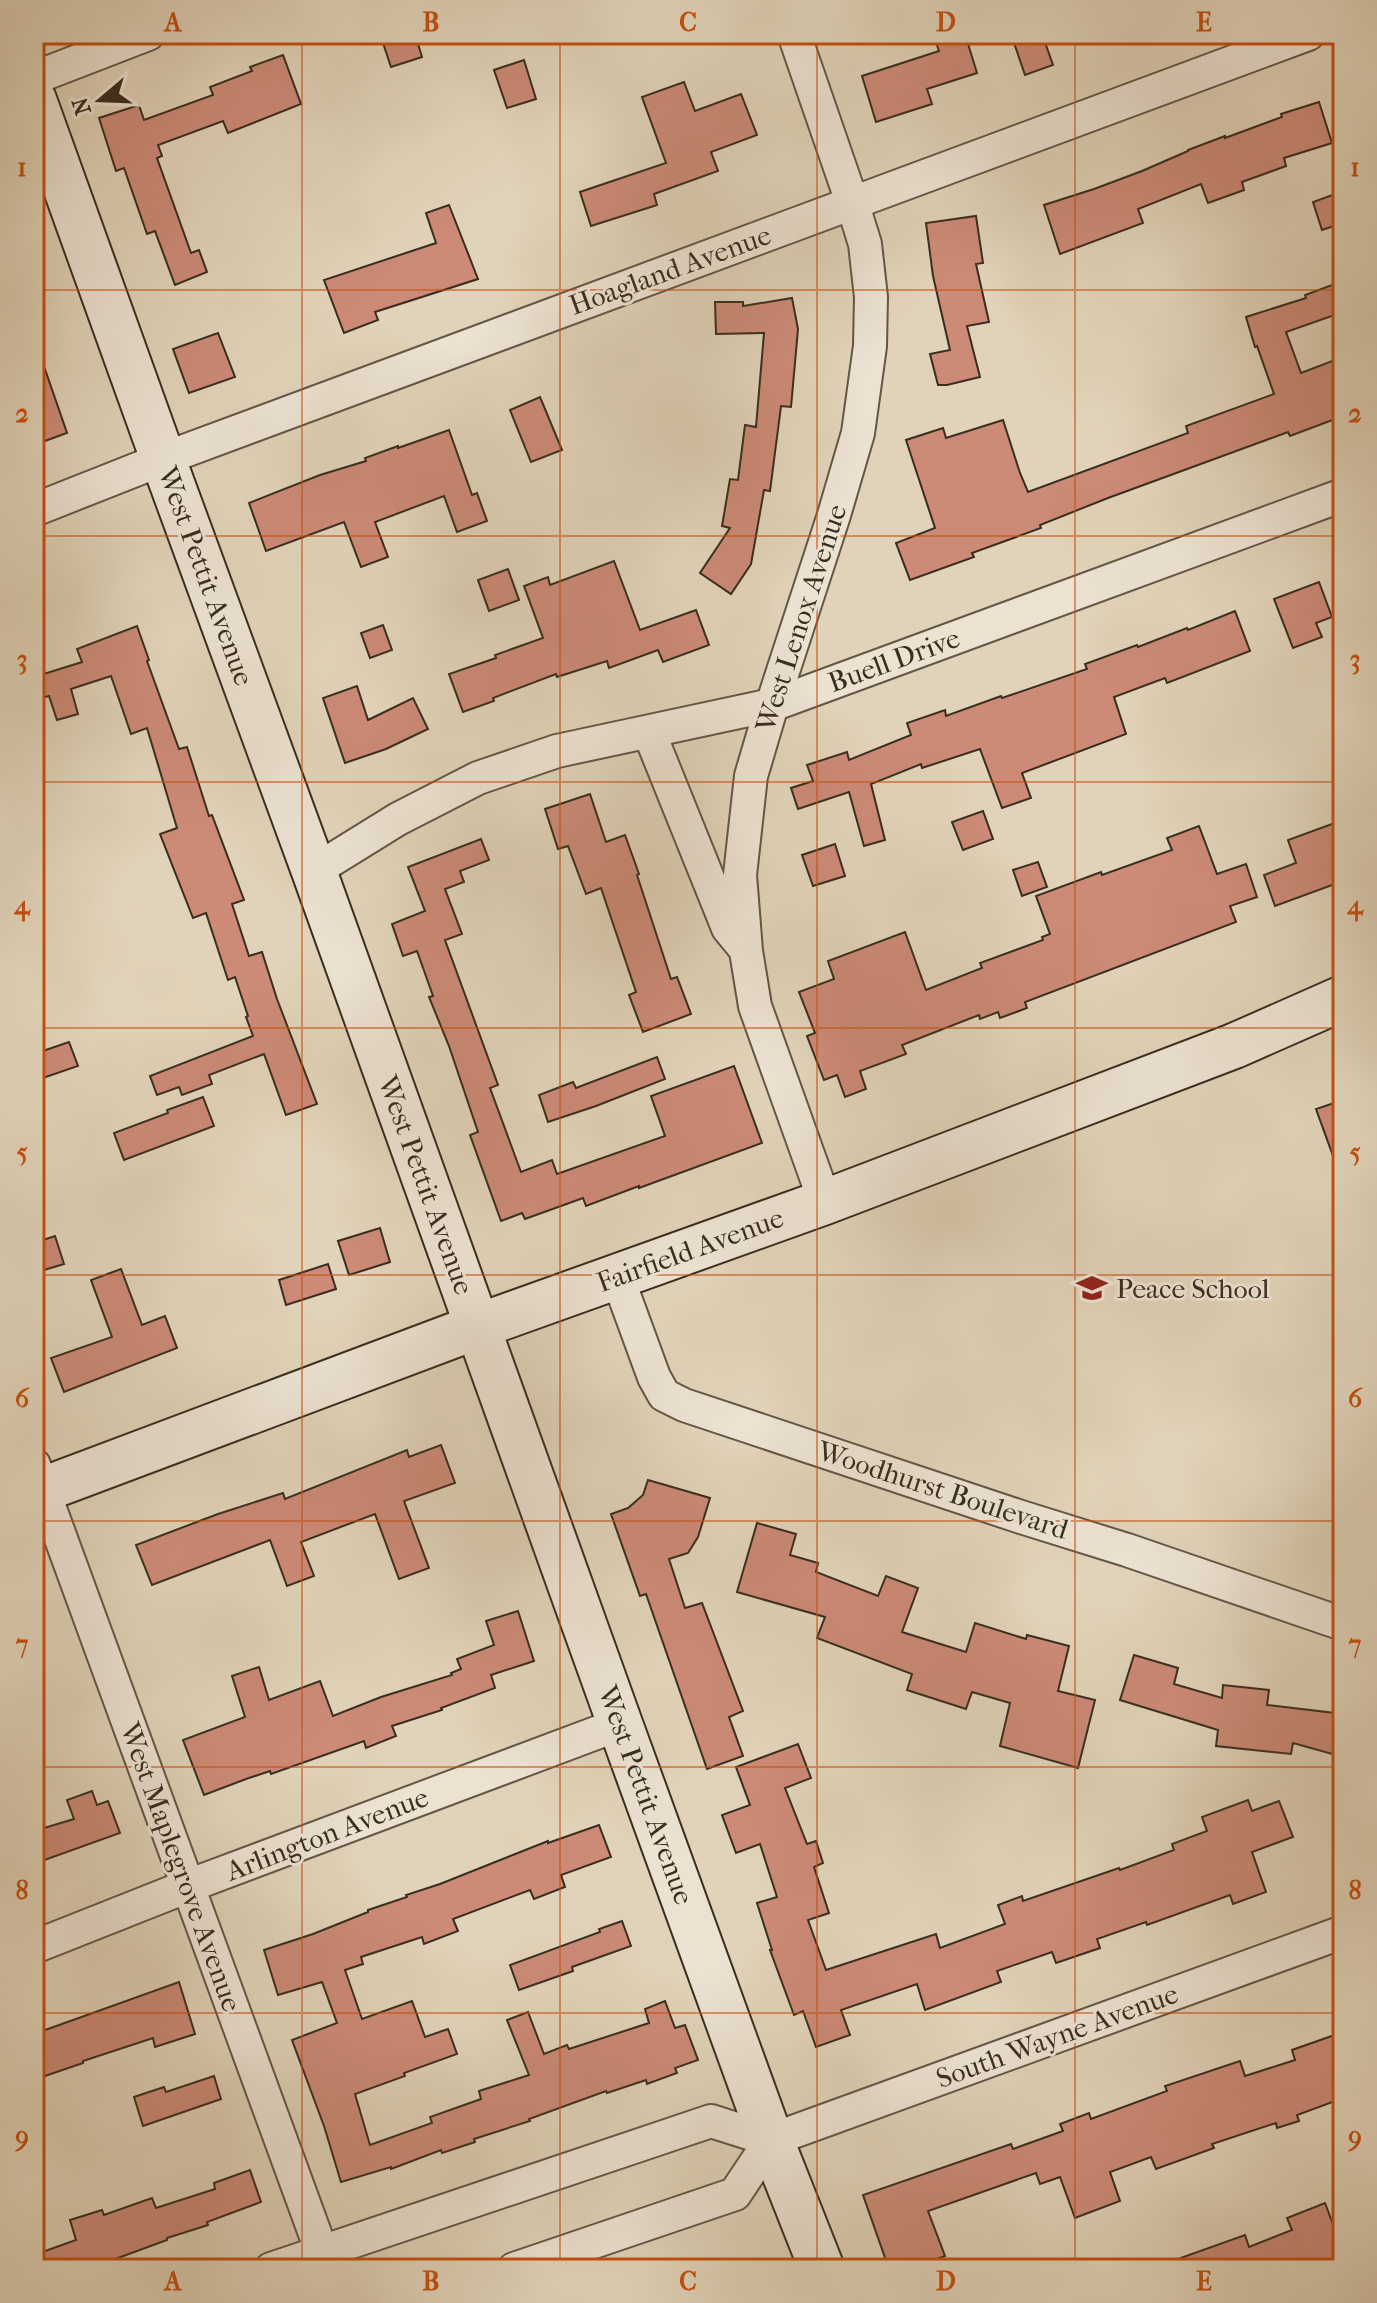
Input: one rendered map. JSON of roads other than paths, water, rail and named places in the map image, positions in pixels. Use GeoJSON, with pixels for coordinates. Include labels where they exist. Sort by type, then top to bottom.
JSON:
{"type":"FeatureCollection","features":[{"type":"Feature","properties":{"kind":"street"},"geometry":{"type":"LineString","coordinates":[[34,78],[148,34]]}},
{"type":"Feature","properties":{"kind":"street","name":"West Lenox Avenue"},"geometry":{"type":"LineString","coordinates":[[794,34],[865,244],[871,297],[870,346],[858,433],[751,776],[740,875],[746,951],[755,1006],[825,1202]]}},
{"type":"Feature","properties":{"kind":"street","name":"Hoagland Avenue"},"geometry":{"type":"LineString","coordinates":[[34,510],[163,459],[1308,34]]}},
{"type":"Feature","properties":{"kind":"street","name":"West Pettit Avenue"},"geometry":{"type":"LineString","coordinates":[[34,100],[771,2140],[822,2269]]}},
{"type":"Feature","properties":{"kind":"street","name":"Buell Drive"},"geometry":{"type":"LineString","coordinates":[[314,871],[398,819],[478,778],[557,751],[772,705],[1343,495]]}},
{"type":"Feature","properties":{"kind":"street"},"geometry":{"type":"LineString","coordinates":[[649,732],[728,928],[746,951]]}},
{"type":"Feature","properties":{"kind":"street","name":"Fairfield Avenue"},"geometry":{"type":"LineString","coordinates":[[37,1482],[825,1202],[1234,1046],[1343,998]]}},
{"type":"Feature","properties":{"kind":"street","name":"Woodhurst Boulevard"},"geometry":{"type":"LineString","coordinates":[[617,1276],[654,1377],[664,1395],[684,1405],[1343,1624]]}},
{"type":"Feature","properties":{"kind":"street","name":"West Maplegrove Avenue"},"geometry":{"type":"LineString","coordinates":[[37,1482],[324,2260]]}},
{"type":"Feature","properties":{"kind":"street","name":"Arlington Avenue"},"geometry":{"type":"LineString","coordinates":[[34,1947],[620,1724]]}},
{"type":"Feature","properties":{"kind":"street","name":"South Wayne Avenue"},"geometry":{"type":"LineString","coordinates":[[771,2140],[1343,1932]]}},
{"type":"Feature","properties":{"kind":"street"},"geometry":{"type":"LineString","coordinates":[[271,2269],[324,2260],[711,2121],[771,2140],[735,2194],[514,2269]]}},
{"type":"Feature","properties":{"kind":"place","name":"Peace School"},"geometry":{"type":"Point","coordinates":[1092,1288]}}]}
